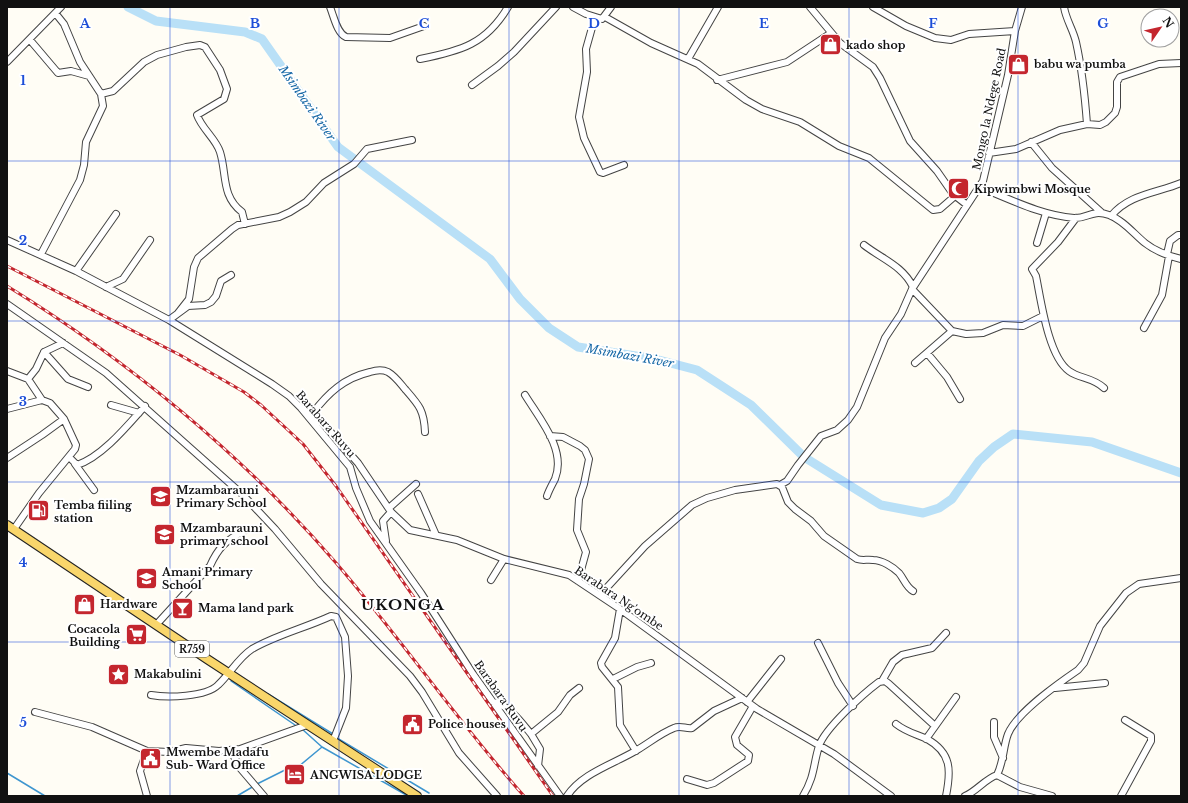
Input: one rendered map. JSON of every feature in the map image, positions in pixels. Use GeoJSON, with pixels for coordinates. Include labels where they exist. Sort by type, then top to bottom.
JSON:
{"type":"FeatureCollection","features":[{"type":"Feature","properties":{"kind":"main road","name":"R759"},"geometry":{"type":"LineString","coordinates":[[10,527],[307,725],[417,796]]}},
{"type":"Feature","properties":{"kind":"street"},"geometry":{"type":"LineString","coordinates":[[7,62],[56,14],[61,7]]}},
{"type":"Feature","properties":{"kind":"street"},"geometry":{"type":"LineString","coordinates":[[330,7],[338,28],[343,36],[346,37],[390,38],[424,26]]}},
{"type":"Feature","properties":{"kind":"street"},"geometry":{"type":"LineString","coordinates":[[420,59],[462,50],[469,46],[492,29],[508,7]]}},
{"type":"Feature","properties":{"kind":"street"},"geometry":{"type":"LineString","coordinates":[[472,85],[514,52],[556,7]]}},
{"type":"Feature","properties":{"kind":"street"},"geometry":{"type":"LineString","coordinates":[[573,7],[595,17],[602,19],[605,17],[652,43],[698,64],[717,80],[762,109],[800,122],[839,146],[869,158],[933,210],[940,209],[955,196]]}},
{"type":"Feature","properties":{"kind":"street"},"geometry":{"type":"LineString","coordinates":[[605,17],[611,7]]}},
{"type":"Feature","properties":{"kind":"street"},"geometry":{"type":"LineString","coordinates":[[688,59],[718,7]]}},
{"type":"Feature","properties":{"kind":"street"},"geometry":{"type":"LineString","coordinates":[[810,7],[840,43],[873,67],[883,84],[910,141],[937,171],[955,196],[968,205]]}},
{"type":"Feature","properties":{"kind":"street"},"geometry":{"type":"LineString","coordinates":[[873,7],[906,26],[935,38],[951,40],[969,34],[1015,31]]}},
{"type":"Feature","properties":{"kind":"street","name":"Mongo la Ndege Road"},"geometry":{"type":"LineString","coordinates":[[780,485],[786,482],[798,464],[821,436],[837,430],[848,420],[857,407],[885,338],[901,314],[912,288],[979,187],[984,177],[1008,75],[1015,31],[1022,7]]}},
{"type":"Feature","properties":{"kind":"street"},"geometry":{"type":"LineString","coordinates":[[1064,7],[1067,19],[1072,28],[1077,48],[1087,124]]}},
{"type":"Feature","properties":{"kind":"street"},"geometry":{"type":"LineString","coordinates":[[41,254],[80,180],[86,142],[103,106],[101,94],[73,48],[64,24],[56,14]]}},
{"type":"Feature","properties":{"kind":"street"},"geometry":{"type":"LineString","coordinates":[[595,17],[586,49],[587,72],[579,110],[580,124],[584,138],[600,172],[603,173],[624,165]]}},
{"type":"Feature","properties":{"kind":"street"},"geometry":{"type":"LineString","coordinates":[[717,80],[787,62],[831,33]]}},
{"type":"Feature","properties":{"kind":"street"},"geometry":{"type":"LineString","coordinates":[[30,40],[58,73],[71,72],[89,76]]}},
{"type":"Feature","properties":{"kind":"street"},"geometry":{"type":"LineString","coordinates":[[101,94],[113,91],[144,62],[157,55],[186,47],[200,45],[205,46],[220,70],[227,89],[224,99],[199,112],[197,115],[220,150],[223,178],[235,206],[242,212],[245,224]]}},
{"type":"Feature","properties":{"kind":"street"},"geometry":{"type":"LineString","coordinates":[[989,153],[1016,149],[1060,130],[1087,124],[1100,125],[1106,122],[1115,113],[1119,98],[1117,82],[1120,77],[1159,64],[1181,63]]}},
{"type":"Feature","properties":{"kind":"street"},"geometry":{"type":"LineString","coordinates":[[178,313],[189,299],[194,266],[198,258],[232,229],[245,224],[279,217],[290,212],[306,202],[324,183],[354,164],[367,149],[412,140]]}},
{"type":"Feature","properties":{"kind":"street"},"geometry":{"type":"LineString","coordinates":[[1031,142],[1052,168],[1101,212],[1111,216],[1146,244],[1168,255],[1181,259]]}},
{"type":"Feature","properties":{"kind":"street"},"geometry":{"type":"LineString","coordinates":[[1111,216],[1117,208],[1129,200],[1144,194],[1160,191],[1181,184]]}},
{"type":"Feature","properties":{"kind":"street"},"geometry":{"type":"LineString","coordinates":[[979,187],[1046,213],[1076,218],[1091,213],[1101,212]]}},
{"type":"Feature","properties":{"kind":"street"},"geometry":{"type":"LineString","coordinates":[[1037,242],[1046,213]]}},
{"type":"Feature","properties":{"kind":"street"},"geometry":{"type":"LineString","coordinates":[[76,271],[116,214]]}},
{"type":"Feature","properties":{"kind":"street"},"geometry":{"type":"LineString","coordinates":[[1076,218],[1058,242],[1032,269],[1036,276],[1043,316],[1055,350],[1067,369],[1094,380],[1104,388]]}},
{"type":"Feature","properties":{"kind":"street"},"geometry":{"type":"LineString","coordinates":[[1144,328],[1162,295],[1170,241],[1178,235],[1181,235]]}},
{"type":"Feature","properties":{"kind":"street","name":"Barabara Ruvu"},"geometry":{"type":"LineString","coordinates":[[7,240],[76,271],[168,320],[272,384],[289,396],[302,408],[350,467],[363,507],[370,521],[421,593],[493,702],[560,796]]}},
{"type":"Feature","properties":{"kind":"street"},"geometry":{"type":"LineString","coordinates":[[106,287],[123,278],[150,240]]}},
{"type":"Feature","properties":{"kind":"street"},"geometry":{"type":"LineString","coordinates":[[864,245],[900,269],[909,278],[912,288],[952,331],[966,334],[983,333],[1003,325],[1023,326],[1043,316]]}},
{"type":"Feature","properties":{"kind":"street"},"geometry":{"type":"LineString","coordinates":[[168,320],[188,306],[205,305],[211,302],[216,296],[221,281],[231,275]]}},
{"type":"Feature","properties":{"kind":"street"},"geometry":{"type":"LineString","coordinates":[[7,304],[106,373],[145,406],[243,495],[275,529],[321,584],[410,676],[422,692],[459,753],[498,796]]}},
{"type":"Feature","properties":{"kind":"street"},"geometry":{"type":"LineString","coordinates":[[915,363],[952,331]]}},
{"type":"Feature","properties":{"kind":"street"},"geometry":{"type":"LineString","coordinates":[[28,379],[36,369],[44,352],[64,343]]}},
{"type":"Feature","properties":{"kind":"street"},"geometry":{"type":"LineString","coordinates":[[44,352],[68,379],[88,387]]}},
{"type":"Feature","properties":{"kind":"street"},"geometry":{"type":"LineString","coordinates":[[927,353],[947,377],[960,399]]}},
{"type":"Feature","properties":{"kind":"street"},"geometry":{"type":"LineString","coordinates":[[312,414],[325,398],[344,382],[363,374],[379,370],[387,371],[419,404],[424,416],[425,432]]}},
{"type":"Feature","properties":{"kind":"street"},"geometry":{"type":"LineString","coordinates":[[7,371],[28,379],[42,400],[50,404],[64,419],[76,445],[69,457],[10,527]]}},
{"type":"Feature","properties":{"kind":"street"},"geometry":{"type":"LineString","coordinates":[[524,395],[550,436],[557,452],[555,479],[547,496]]}},
{"type":"Feature","properties":{"kind":"street"},"geometry":{"type":"LineString","coordinates":[[7,409],[42,400]]}},
{"type":"Feature","properties":{"kind":"street"},"geometry":{"type":"LineString","coordinates":[[111,405],[139,413]]}},
{"type":"Feature","properties":{"kind":"street"},"geometry":{"type":"LineString","coordinates":[[75,464],[84,462],[102,449],[128,427],[145,406]]}},
{"type":"Feature","properties":{"kind":"street","name":"Barabara Ng'ombe"},"geometry":{"type":"LineString","coordinates":[[302,408],[321,421],[358,463],[390,510],[410,530],[457,540],[504,559],[569,575],[620,609],[750,704],[834,754],[891,796]]}},
{"type":"Feature","properties":{"kind":"street"},"geometry":{"type":"LineString","coordinates":[[7,458],[64,419]]}},
{"type":"Feature","properties":{"kind":"street"},"geometry":{"type":"LineString","coordinates":[[550,436],[575,442],[585,450],[589,459],[584,484],[579,499],[577,530],[586,552],[578,581]]}},
{"type":"Feature","properties":{"kind":"street"},"geometry":{"type":"LineString","coordinates":[[69,457],[94,490]]}},
{"type":"Feature","properties":{"kind":"street"},"geometry":{"type":"LineString","coordinates":[[387,546],[383,529],[384,521],[390,510],[416,484]]}},
{"type":"Feature","properties":{"kind":"street"},"geometry":{"type":"LineString","coordinates":[[600,596],[645,546],[692,505],[707,498],[734,490],[780,485],[788,502],[811,521],[824,536],[857,559],[874,560],[891,567],[898,573],[908,588],[913,591]]}},
{"type":"Feature","properties":{"kind":"street"},"geometry":{"type":"LineString","coordinates":[[418,494],[436,535]]}},
{"type":"Feature","properties":{"kind":"street"},"geometry":{"type":"LineString","coordinates":[[156,625],[210,566],[215,554],[228,539],[244,531]]}},
{"type":"Feature","properties":{"kind":"street"},"geometry":{"type":"LineString","coordinates":[[491,580],[504,559]]}},
{"type":"Feature","properties":{"kind":"street"},"geometry":{"type":"LineString","coordinates":[[965,796],[975,791],[997,775],[1004,760],[1008,735],[1012,725],[1022,714],[1078,670],[1084,663],[1100,626],[1126,593],[1140,584],[1181,578]]}},
{"type":"Feature","properties":{"kind":"street"},"geometry":{"type":"LineString","coordinates":[[620,609],[615,638],[602,663],[602,667],[613,679],[620,693],[620,725],[636,751]]}},
{"type":"Feature","properties":{"kind":"street"},"geometry":{"type":"LineString","coordinates":[[150,695],[166,698],[209,692],[218,686],[246,653],[252,649],[331,616],[336,618],[345,637],[348,682],[346,708],[333,741]]}},
{"type":"Feature","properties":{"kind":"street"},"geometry":{"type":"LineString","coordinates":[[803,796],[811,783],[819,745],[827,731],[870,689],[882,681],[893,662],[902,655],[932,648],[946,632]]}},
{"type":"Feature","properties":{"kind":"street"},"geometry":{"type":"LineString","coordinates":[[818,642],[838,683],[853,706]]}},
{"type":"Feature","properties":{"kind":"street"},"geometry":{"type":"LineString","coordinates":[[687,780],[707,784],[714,783],[748,761],[749,755],[737,745],[735,737],[750,704],[781,659]]}},
{"type":"Feature","properties":{"kind":"street"},"geometry":{"type":"LineString","coordinates":[[613,679],[651,662]]}},
{"type":"Feature","properties":{"kind":"street"},"geometry":{"type":"LineString","coordinates":[[882,681],[889,684],[935,726]]}},
{"type":"Feature","properties":{"kind":"street"},"geometry":{"type":"LineString","coordinates":[[1054,688],[1105,684]]}},
{"type":"Feature","properties":{"kind":"street"},"geometry":{"type":"LineString","coordinates":[[530,734],[558,712],[570,695],[579,688]]}},
{"type":"Feature","properties":{"kind":"street"},"geometry":{"type":"LineString","coordinates":[[926,739],[956,697]]}},
{"type":"Feature","properties":{"kind":"street"},"geometry":{"type":"LineString","coordinates":[[567,796],[575,786],[593,773],[636,751],[675,727],[692,728],[714,711],[742,698]]}},
{"type":"Feature","properties":{"kind":"street"},"geometry":{"type":"LineString","coordinates":[[493,702],[498,703],[509,710],[530,734],[540,749],[538,766]]}},
{"type":"Feature","properties":{"kind":"street"},"geometry":{"type":"LineString","coordinates":[[35,712],[92,727],[147,751],[169,752],[186,748],[231,751],[307,725]]}},
{"type":"Feature","properties":{"kind":"street"},"geometry":{"type":"LineString","coordinates":[[1121,796],[1151,741],[1151,736],[1124,720]]}},
{"type":"Feature","properties":{"kind":"street"},"geometry":{"type":"LineString","coordinates":[[994,722],[994,737],[1004,760]]}},
{"type":"Feature","properties":{"kind":"street"},"geometry":{"type":"LineString","coordinates":[[896,724],[905,731],[926,739],[941,750],[947,759],[949,772],[946,796]]}},
{"type":"Feature","properties":{"kind":"street"},"geometry":{"type":"LineString","coordinates":[[147,751],[144,753],[140,771],[147,796]]}},
{"type":"Feature","properties":{"kind":"street"},"geometry":{"type":"LineString","coordinates":[[231,751],[240,768],[264,796]]}},
{"type":"Feature","properties":{"kind":"street"},"geometry":{"type":"LineString","coordinates":[[997,775],[1020,787],[1052,796]]}},
{"type":"Feature","properties":{"kind":"waterway","name":"Msimbazi River"},"geometry":{"type":"LineString","coordinates":[[128,7],[156,21],[245,32],[262,39],[338,147],[490,259],[520,299],[549,328],[578,347],[655,359],[697,370],[751,405],[804,457],[881,505],[923,513],[939,508],[952,499],[979,461],[994,447],[1013,434],[1092,442],[1181,473]]}},
{"type":"Feature","properties":{"kind":"waterway"},"geometry":{"type":"LineString","coordinates":[[231,681],[295,725]]}},
{"type":"Feature","properties":{"kind":"waterway"},"geometry":{"type":"LineString","coordinates":[[268,694],[333,734]]}},
{"type":"Feature","properties":{"kind":"waterway"},"geometry":{"type":"LineString","coordinates":[[302,729],[322,747],[408,796]]}},
{"type":"Feature","properties":{"kind":"waterway"},"geometry":{"type":"LineString","coordinates":[[337,738],[429,793]]}},
{"type":"Feature","properties":{"kind":"waterway"},"geometry":{"type":"LineString","coordinates":[[257,784],[291,767],[298,767],[322,747]]}},
{"type":"Feature","properties":{"kind":"waterway"},"geometry":{"type":"LineString","coordinates":[[7,773],[45,796]]}},
{"type":"Feature","properties":{"kind":"waterway"},"geometry":{"type":"LineString","coordinates":[[237,796],[254,786]]}},
{"type":"Feature","properties":{"kind":"railway"},"geometry":{"type":"LineString","coordinates":[[7,266],[180,355],[244,392],[261,405],[303,444],[336,486],[553,796]]}},
{"type":"Feature","properties":{"kind":"railway"},"geometry":{"type":"LineString","coordinates":[[7,286],[52,315],[141,378],[224,448],[263,486],[301,524],[337,564],[476,739],[524,796]]}},
{"type":"Feature","properties":{"kind":"place","name":"kado shop"},"geometry":{"type":"Point","coordinates":[831,45]}},
{"type":"Feature","properties":{"kind":"place","name":"babu wa pumba"},"geometry":{"type":"Point","coordinates":[1018,64]}},
{"type":"Feature","properties":{"kind":"place","name":"Kipwimbwi Mosque"},"geometry":{"type":"Point","coordinates":[959,189]}},
{"type":"Feature","properties":{"kind":"place","name":"Mzambarauni Primary School"},"geometry":{"type":"Point","coordinates":[160,496]}},
{"type":"Feature","properties":{"kind":"place","name":"Temba fiiling station"},"geometry":{"type":"Point","coordinates":[38,511]}},
{"type":"Feature","properties":{"kind":"place","name":"Mzambarauni primary school"},"geometry":{"type":"Point","coordinates":[164,534]}},
{"type":"Feature","properties":{"kind":"place","name":"Amani Primary School"},"geometry":{"type":"Point","coordinates":[146,578]}},
{"type":"Feature","properties":{"kind":"place","name":"Hardware"},"geometry":{"type":"Point","coordinates":[85,604]}},
{"type":"Feature","properties":{"kind":"place","name":"Mama land park"},"geometry":{"type":"Point","coordinates":[183,608]}},
{"type":"Feature","properties":{"kind":"place","name":"Cocacola Building"},"geometry":{"type":"Point","coordinates":[136,635]}},
{"type":"Feature","properties":{"kind":"place","name":"Makabulini"},"geometry":{"type":"Point","coordinates":[119,674]}},
{"type":"Feature","properties":{"kind":"place","name":"Police houses"},"geometry":{"type":"Point","coordinates":[412,724]}},
{"type":"Feature","properties":{"kind":"place","name":"Mwembe Madafu Sub- Ward Office"},"geometry":{"type":"Point","coordinates":[151,758]}},
{"type":"Feature","properties":{"kind":"place","name":"ANGWISA LODGE"},"geometry":{"type":"Point","coordinates":[294,775]}},
{"type":"Feature","properties":{"kind":"district","name":"UKONGA"},"geometry":{"type":"Point","coordinates":[403,605]}}]}
